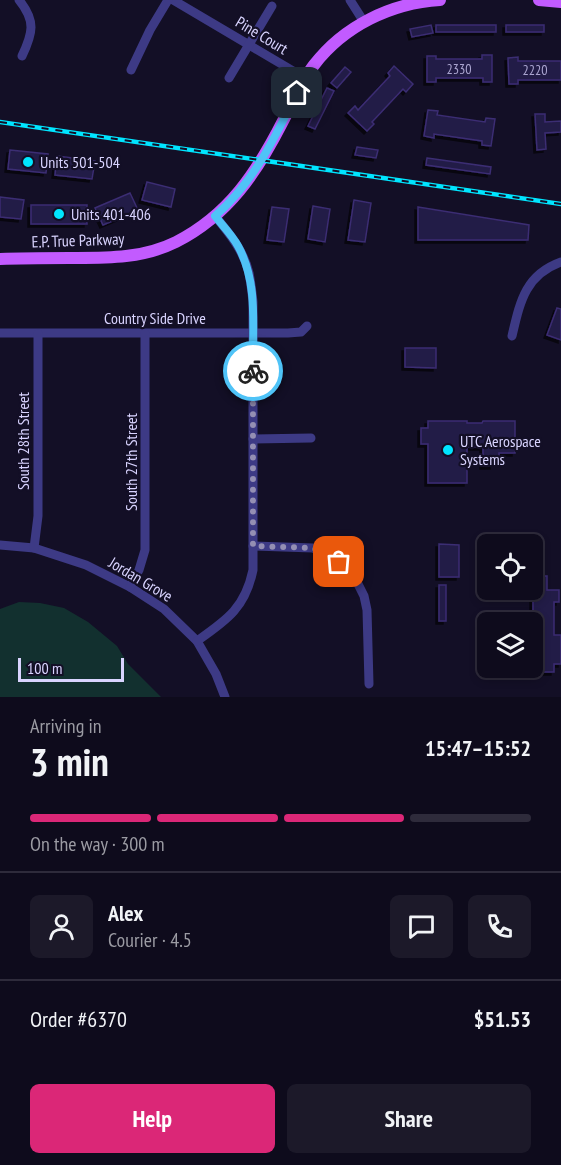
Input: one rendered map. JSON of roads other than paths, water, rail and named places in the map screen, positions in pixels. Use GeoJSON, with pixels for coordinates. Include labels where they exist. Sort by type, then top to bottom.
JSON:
{"type":"FeatureCollection","features":[{"type":"Feature","properties":{"kind":"main road","name":"E.P. True Parkway"},"geometry":{"type":"LineString","coordinates":[[0,258],[132,256],[177,242],[215,216],[240,191],[270,147],[305,78],[328,49],[364,22],[386,11],[440,0]]}},
{"type":"Feature","properties":{"kind":"street"},"geometry":{"type":"LineString","coordinates":[[19,0],[31,20],[32,30],[22,56]]}},
{"type":"Feature","properties":{"kind":"street"},"geometry":{"type":"LineString","coordinates":[[130,70],[168,0]]}},
{"type":"Feature","properties":{"kind":"street","name":"Pine Court"},"geometry":{"type":"LineString","coordinates":[[173,0],[305,78]]}},
{"type":"Feature","properties":{"kind":"street"},"geometry":{"type":"LineString","coordinates":[[350,0],[364,22]]}},
{"type":"Feature","properties":{"kind":"street"},"geometry":{"type":"LineString","coordinates":[[229,78],[272,6]]}},
{"type":"Feature","properties":{"kind":"street"},"geometry":{"type":"LineString","coordinates":[[197,641],[235,612],[250,585],[253,570],[253,302],[249,272],[244,257],[233,238],[215,216]]}},
{"type":"Feature","properties":{"kind":"street"},"geometry":{"type":"LineString","coordinates":[[512,336],[522,296],[529,284],[535,277],[561,262]]}},
{"type":"Feature","properties":{"kind":"street","name":"Country Side Drive"},"geometry":{"type":"LineString","coordinates":[[0,333],[301,332],[307,326]]}},
{"type":"Feature","properties":{"kind":"street","name":"South 28th Street"},"geometry":{"type":"LineString","coordinates":[[34,548],[38,516],[38,334]]}},
{"type":"Feature","properties":{"kind":"street","name":"South 27th Street"},"geometry":{"type":"LineString","coordinates":[[130,587],[139,570],[145,550],[145,334]]}},
{"type":"Feature","properties":{"kind":"street"},"geometry":{"type":"LineString","coordinates":[[253,439],[311,438]]}},
{"type":"Feature","properties":{"kind":"street","name":"Jordan Grove"},"geometry":{"type":"LineString","coordinates":[[0,545],[34,548],[86,565],[130,587],[164,609],[197,641],[216,674],[225,697]]}},
{"type":"Feature","properties":{"kind":"street"},"geometry":{"type":"LineString","coordinates":[[253,546],[313,548],[339,562],[349,571],[364,596],[367,610],[369,684]]}},
{"type":"Feature","properties":{"kind":"railway"},"geometry":{"type":"LineString","coordinates":[[0,122],[561,204]]}},
{"type":"Feature","properties":{"kind":"place","name":"Units 501-504"},"geometry":{"type":"Point","coordinates":[28,162]}},
{"type":"Feature","properties":{"kind":"place","name":"Units 401-406"},"geometry":{"type":"Point","coordinates":[59,214]}},
{"type":"Feature","properties":{"kind":"place","name":"UTC Aerospace Systems"},"geometry":{"type":"Point","coordinates":[448,450]}}]}
